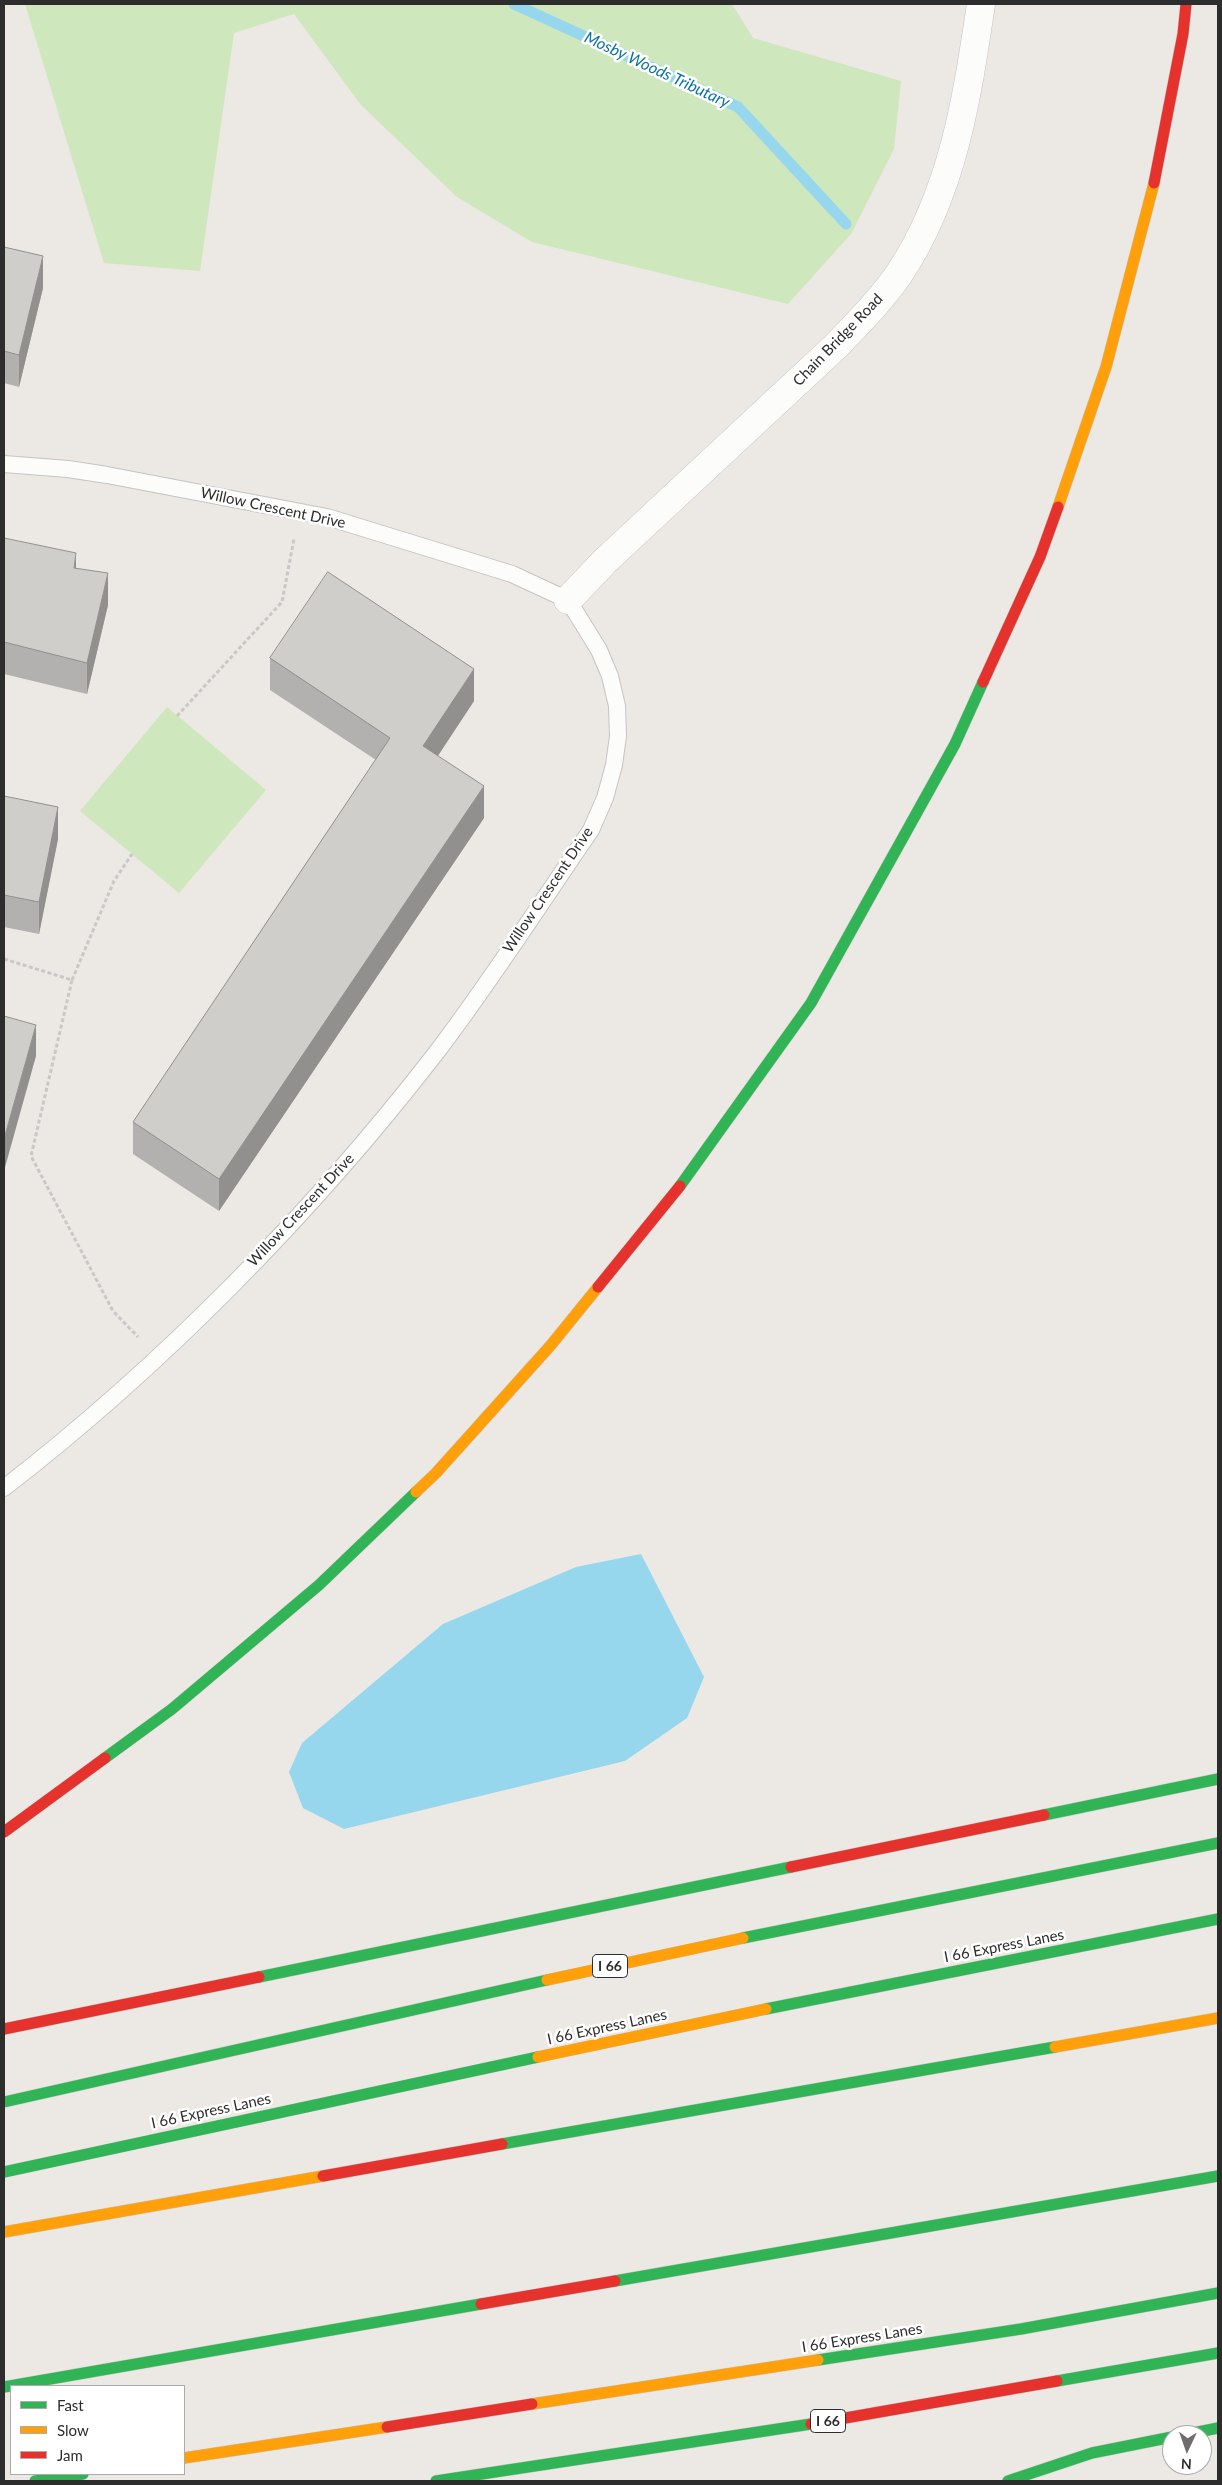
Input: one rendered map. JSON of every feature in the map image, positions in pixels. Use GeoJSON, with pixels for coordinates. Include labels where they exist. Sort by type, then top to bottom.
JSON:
{"type":"FeatureCollection","features":[{"type":"Feature","properties":{"kind":"highway"},"geometry":{"type":"LineString","coordinates":[[4,1832],[172,1709],[319,1585],[436,1473],[551,1345],[682,1183],[811,1003],[955,744],[1040,557],[1106,368],[1152,195],[1183,34],[1186,4]]}},
{"type":"Feature","properties":{"kind":"highway"},"geometry":{"type":"LineString","coordinates":[[4,2030],[1218,1779]]}},
{"type":"Feature","properties":{"kind":"highway","name":"I 66"},"geometry":{"type":"LineString","coordinates":[[4,2102],[644,1958],[941,1896],[1218,1843]]}},
{"type":"Feature","properties":{"kind":"highway","name":"I 66 Express Lanes"},"geometry":{"type":"LineString","coordinates":[[4,2172],[407,2083],[912,1979],[1218,1919]]}},
{"type":"Feature","properties":{"kind":"highway"},"geometry":{"type":"LineString","coordinates":[[4,2232],[1218,2018]]}},
{"type":"Feature","properties":{"kind":"highway"},"geometry":{"type":"LineString","coordinates":[[16,2385],[1218,2176]]}},
{"type":"Feature","properties":{"kind":"highway","name":"I 66 Express Lanes"},"geometry":{"type":"LineString","coordinates":[[185,2458],[1021,2329],[1218,2293]]}},
{"type":"Feature","properties":{"kind":"highway","name":"I 66"},"geometry":{"type":"LineString","coordinates":[[436,2481],[793,2427],[1218,2353]]}},
{"type":"Feature","properties":{"kind":"highway"},"geometry":{"type":"LineString","coordinates":[[1008,2481],[1092,2453],[1162,2439]]}},
{"type":"Feature","properties":{"kind":"highway"},"geometry":{"type":"LineString","coordinates":[[35,2481],[76,2475]]}},
{"type":"Feature","properties":{"kind":"street","name":"Chain Bridge Road"},"geometry":{"type":"LineString","coordinates":[[568,600],[604,561],[836,346],[869,312],[899,274],[923,233],[948,172],[964,108],[981,4]]}},
{"type":"Feature","properties":{"kind":"lane","name":"Willow Crescent Drive"},"geometry":{"type":"LineString","coordinates":[[4,464],[59,468],[106,475],[327,517],[512,574],[568,600],[599,650],[610,676],[617,706],[618,736],[614,765],[605,798],[591,830],[436,1052],[355,1151],[253,1263],[158,1358],[4,1488]]}},
{"type":"Feature","properties":{"kind":"path"},"geometry":{"type":"LineString","coordinates":[[177,716],[282,602],[300,512]]}},
{"type":"Feature","properties":{"kind":"path"},"geometry":{"type":"LineString","coordinates":[[132,854],[114,881],[72,980],[31,1156],[113,1311],[158,1358]]}},
{"type":"Feature","properties":{"kind":"path"},"geometry":{"type":"LineString","coordinates":[[4,959],[72,980]]}},
{"type":"Feature","properties":{"kind":"green space"},"geometry":{"type":"Polygon","coordinates":[[[25,4],[732,4],[753,38],[901,81],[894,149],[851,234],[788,304],[532,242],[457,197],[361,105],[294,14],[234,33],[200,271],[104,263],[25,4]]]}},
{"type":"Feature","properties":{"kind":"green space"},"geometry":{"type":"Polygon","coordinates":[[[167,707],[266,790],[179,893],[80,811],[167,707]]]}},
{"type":"Feature","properties":{"kind":"water"},"geometry":{"type":"Polygon","coordinates":[[[641,1554],[704,1677],[687,1718],[625,1761],[344,1829],[303,1808],[289,1772],[302,1743],[443,1624],[576,1567],[641,1554]]]}},
{"type":"Feature","properties":{"kind":"building"},"geometry":{"type":"Polygon","coordinates":[[[4,247],[43,256],[19,355],[4,351],[4,247]]]}},
{"type":"Feature","properties":{"kind":"building"},"geometry":{"type":"Polygon","coordinates":[[[4,538],[76,553],[74,568],[108,573],[87,663],[4,642],[4,538]]]}},
{"type":"Feature","properties":{"kind":"building"},"geometry":{"type":"Polygon","coordinates":[[[328,572],[474,669],[423,746],[484,786],[219,1179],[133,1122],[390,738],[270,658],[328,572]]]}},
{"type":"Feature","properties":{"kind":"building"},"geometry":{"type":"Polygon","coordinates":[[[4,796],[58,807],[39,902],[4,895],[4,796]]]}},
{"type":"Feature","properties":{"kind":"building"},"geometry":{"type":"Polygon","coordinates":[[[4,1016],[36,1025],[4,1139],[4,1016]]]}},
{"type":"Feature","properties":{"kind":"waterway","name":"Mosby Woods Tributary"},"geometry":{"type":"LineString","coordinates":[[514,4],[738,107],[846,224]]}},
{"type":"Feature","properties":{"kind":"traffic: fast"},"geometry":{"type":"LineString","coordinates":[[680,1186],[811,1003],[955,744],[983,682]]}},
{"type":"Feature","properties":{"kind":"traffic: fast"},"geometry":{"type":"LineString","coordinates":[[105,1758],[172,1709],[319,1585],[416,1492]]}},
{"type":"Feature","properties":{"kind":"traffic: fast"},"geometry":{"type":"LineString","coordinates":[[1044,1815],[1218,1779]]}},
{"type":"Feature","properties":{"kind":"traffic: fast"},"geometry":{"type":"LineString","coordinates":[[743,1938],[1218,1843]]}},
{"type":"Feature","properties":{"kind":"traffic: fast"},"geometry":{"type":"LineString","coordinates":[[259,1977],[791,1867]]}},
{"type":"Feature","properties":{"kind":"traffic: fast"},"geometry":{"type":"LineString","coordinates":[[766,2009],[1218,1919]]}},
{"type":"Feature","properties":{"kind":"traffic: fast"},"geometry":{"type":"LineString","coordinates":[[4,2102],[547,1980]]}},
{"type":"Feature","properties":{"kind":"traffic: fast"},"geometry":{"type":"LineString","coordinates":[[502,2144],[1055,2047]]}},
{"type":"Feature","properties":{"kind":"traffic: fast"},"geometry":{"type":"LineString","coordinates":[[4,2172],[538,2057]]}},
{"type":"Feature","properties":{"kind":"traffic: fast"},"geometry":{"type":"LineString","coordinates":[[615,2281],[1218,2176]]}},
{"type":"Feature","properties":{"kind":"traffic: fast"},"geometry":{"type":"LineString","coordinates":[[818,2360],[1021,2329],[1218,2293]]}},
{"type":"Feature","properties":{"kind":"traffic: fast"},"geometry":{"type":"LineString","coordinates":[[15,2385],[481,2304]]}},
{"type":"Feature","properties":{"kind":"traffic: fast"},"geometry":{"type":"LineString","coordinates":[[1057,2381],[1218,2353]]}},
{"type":"Feature","properties":{"kind":"traffic: fast"},"geometry":{"type":"LineString","coordinates":[[4,2387],[10,2386]]}},
{"type":"Feature","properties":{"kind":"traffic: fast"},"geometry":{"type":"LineString","coordinates":[[436,2481],[811,2424]]}},
{"type":"Feature","properties":{"kind":"traffic: fast"},"geometry":{"type":"LineString","coordinates":[[1212,2429],[1218,2428]]}},
{"type":"Feature","properties":{"kind":"traffic: fast"},"geometry":{"type":"LineString","coordinates":[[1008,2481],[1092,2453],[1162,2439]]}},
{"type":"Feature","properties":{"kind":"traffic: fast"},"geometry":{"type":"LineString","coordinates":[[35,2481],[76,2475]]}},
{"type":"Feature","properties":{"kind":"traffic: slow"},"geometry":{"type":"LineString","coordinates":[[1058,507],[1106,367],[1154,183]]}},
{"type":"Feature","properties":{"kind":"traffic: slow"},"geometry":{"type":"LineString","coordinates":[[416,1492],[436,1473],[551,1345],[598,1287]]}},
{"type":"Feature","properties":{"kind":"traffic: slow"},"geometry":{"type":"LineString","coordinates":[[547,1980],[743,1938]]}},
{"type":"Feature","properties":{"kind":"traffic: slow"},"geometry":{"type":"LineString","coordinates":[[538,2057],[766,2009]]}},
{"type":"Feature","properties":{"kind":"traffic: slow"},"geometry":{"type":"LineString","coordinates":[[1055,2047],[1218,2018]]}},
{"type":"Feature","properties":{"kind":"traffic: slow"},"geometry":{"type":"LineString","coordinates":[[4,2232],[323,2176]]}},
{"type":"Feature","properties":{"kind":"traffic: slow"},"geometry":{"type":"LineString","coordinates":[[532,2404],[818,2360]]}},
{"type":"Feature","properties":{"kind":"traffic: slow"},"geometry":{"type":"LineString","coordinates":[[185,2458],[387,2427]]}},
{"type":"Feature","properties":{"kind":"traffic: jam"},"geometry":{"type":"LineString","coordinates":[[1154,183],[1183,34],[1186,4]]}},
{"type":"Feature","properties":{"kind":"traffic: jam"},"geometry":{"type":"LineString","coordinates":[[983,682],[1040,557],[1058,507]]}},
{"type":"Feature","properties":{"kind":"traffic: jam"},"geometry":{"type":"LineString","coordinates":[[598,1287],[680,1186]]}},
{"type":"Feature","properties":{"kind":"traffic: jam"},"geometry":{"type":"LineString","coordinates":[[4,1832],[105,1758]]}},
{"type":"Feature","properties":{"kind":"traffic: jam"},"geometry":{"type":"LineString","coordinates":[[791,1867],[1044,1815]]}},
{"type":"Feature","properties":{"kind":"traffic: jam"},"geometry":{"type":"LineString","coordinates":[[4,2029],[259,1977]]}},
{"type":"Feature","properties":{"kind":"traffic: jam"},"geometry":{"type":"LineString","coordinates":[[323,2176],[502,2144]]}},
{"type":"Feature","properties":{"kind":"traffic: jam"},"geometry":{"type":"LineString","coordinates":[[481,2304],[615,2281]]}},
{"type":"Feature","properties":{"kind":"traffic: jam"},"geometry":{"type":"LineString","coordinates":[[811,2424],[1057,2381]]}},
{"type":"Feature","properties":{"kind":"traffic: jam"},"geometry":{"type":"LineString","coordinates":[[387,2427],[532,2404]]}}]}
